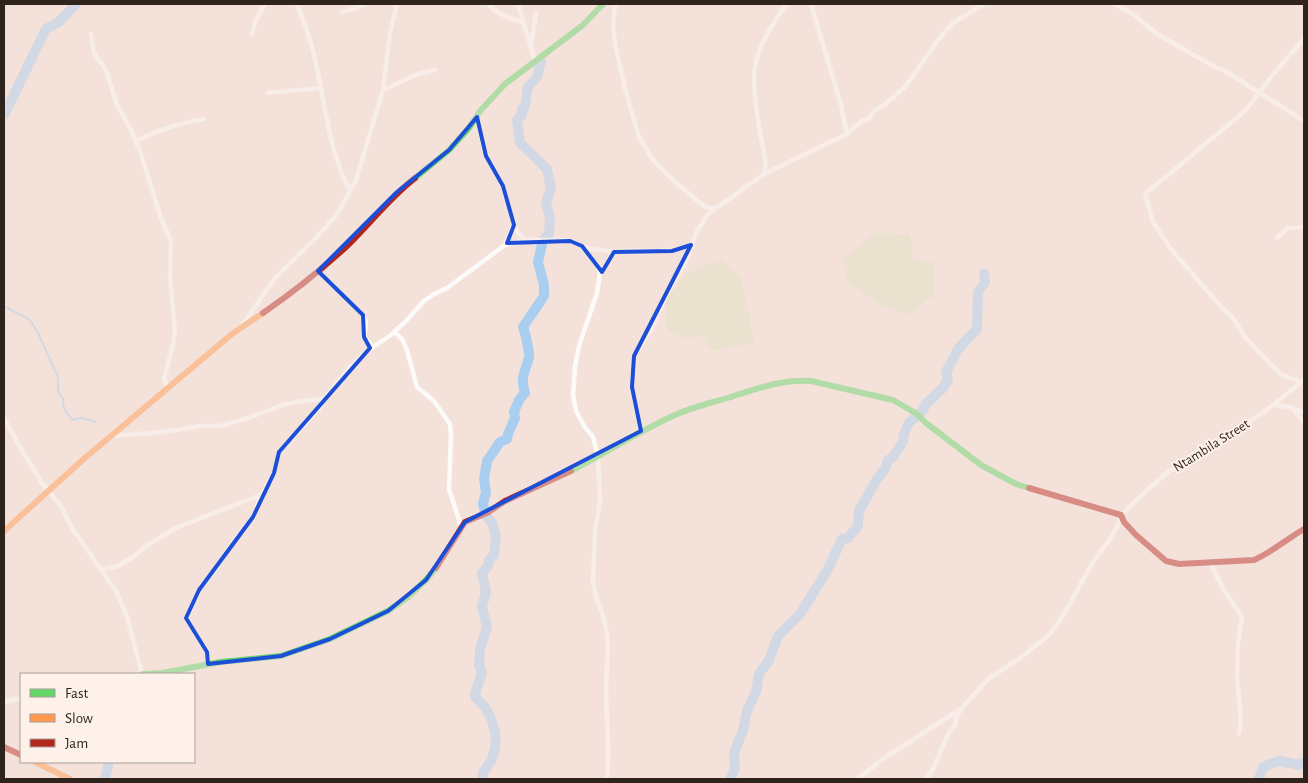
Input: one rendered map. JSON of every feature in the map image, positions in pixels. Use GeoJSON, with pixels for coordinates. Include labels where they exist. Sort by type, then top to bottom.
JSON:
{"type":"FeatureCollection","features":[{"type":"Feature","properties":{"kind":"street"},"geometry":{"type":"LineString","coordinates":[[252,34],[256,20],[265,4]]}},
{"type":"Feature","properties":{"kind":"street"},"geometry":{"type":"LineString","coordinates":[[298,4],[313,53],[329,135],[344,181],[350,191]]}},
{"type":"Feature","properties":{"kind":"street"},"geometry":{"type":"LineString","coordinates":[[342,12],[364,4]]}},
{"type":"Feature","properties":{"kind":"street"},"geometry":{"type":"LineString","coordinates":[[240,328],[276,278],[338,213],[350,191],[364,158],[383,90],[390,33],[396,4]]}},
{"type":"Feature","properties":{"kind":"street"},"geometry":{"type":"LineString","coordinates":[[488,4],[494,10],[510,19],[522,22]]}},
{"type":"Feature","properties":{"kind":"street"},"geometry":{"type":"LineString","coordinates":[[518,4],[535,61]]}},
{"type":"Feature","properties":{"kind":"street"},"geometry":{"type":"LineString","coordinates":[[4,531],[86,458],[240,328],[284,298],[355,239],[397,192],[449,150],[492,98],[535,61],[583,25],[603,4]]}},
{"type":"Feature","properties":{"kind":"street"},"geometry":{"type":"LineString","coordinates":[[614,4],[613,27],[615,44],[639,137],[653,160],[670,178],[696,200],[714,210]]}},
{"type":"Feature","properties":{"kind":"street"},"geometry":{"type":"LineString","coordinates":[[764,174],[766,162],[754,87],[755,68],[765,38],[786,4]]}},
{"type":"Feature","properties":{"kind":"street"},"geometry":{"type":"LineString","coordinates":[[811,4],[842,105],[847,134]]}},
{"type":"Feature","properties":{"kind":"street"},"geometry":{"type":"LineString","coordinates":[[641,431],[632,387],[634,356],[651,330],[665,298],[686,261],[702,222],[714,210],[764,174],[847,134],[905,87],[939,39],[953,23],[984,4]]}},
{"type":"Feature","properties":{"kind":"street"},"geometry":{"type":"LineString","coordinates":[[1114,4],[1133,14],[1157,34],[1214,67],[1225,70],[1304,121]]}},
{"type":"Feature","properties":{"kind":"street"},"geometry":{"type":"LineString","coordinates":[[531,48],[536,13]]}},
{"type":"Feature","properties":{"kind":"street"},"geometry":{"type":"LineString","coordinates":[[91,34],[94,53],[106,70],[117,105],[136,141],[172,248],[170,277],[175,331],[164,379],[168,388]]}},
{"type":"Feature","properties":{"kind":"street"},"geometry":{"type":"LineString","coordinates":[[1302,381],[1282,375],[1246,338],[1233,318],[1222,308],[1172,249],[1153,222],[1145,194],[1246,110],[1304,38]]}},
{"type":"Feature","properties":{"kind":"street"},"geometry":{"type":"LineString","coordinates":[[383,90],[418,74],[435,70]]}},
{"type":"Feature","properties":{"kind":"street"},"geometry":{"type":"LineString","coordinates":[[268,93],[320,88]]}},
{"type":"Feature","properties":{"kind":"street"},"geometry":{"type":"LineString","coordinates":[[477,117],[486,156],[503,186],[514,225],[525,240]]}},
{"type":"Feature","properties":{"kind":"street"},"geometry":{"type":"LineString","coordinates":[[136,141],[161,129],[204,119]]}},
{"type":"Feature","properties":{"kind":"street"},"geometry":{"type":"LineString","coordinates":[[505,245],[514,225]]}},
{"type":"Feature","properties":{"kind":"street"},"geometry":{"type":"LineString","coordinates":[[1277,238],[1288,228],[1304,227]]}},
{"type":"Feature","properties":{"kind":"street"},"geometry":{"type":"LineString","coordinates":[[208,664],[207,652],[186,618],[188,612],[199,590],[253,517],[261,495],[274,474],[279,452],[318,409],[349,368],[372,346],[394,332],[424,301],[447,288],[505,245],[525,240],[570,241],[583,248],[597,264],[600,273]]}},
{"type":"Feature","properties":{"kind":"street"},"geometry":{"type":"LineString","coordinates":[[583,248],[614,252],[639,250],[672,251],[691,245]]}},
{"type":"Feature","properties":{"kind":"street"},"geometry":{"type":"LineString","coordinates":[[607,779],[609,752],[606,686],[608,639],[593,588],[595,531],[600,501],[598,457],[592,435],[584,426],[576,411],[573,396],[575,366],[579,346],[596,293],[600,273],[614,252]]}},
{"type":"Feature","properties":{"kind":"street"},"geometry":{"type":"LineString","coordinates":[[318,271],[363,315],[366,323],[364,337],[372,346]]}},
{"type":"Feature","properties":{"kind":"street"},"geometry":{"type":"LineString","coordinates":[[394,332],[405,344],[417,387],[434,401],[450,424],[449,488],[461,526]]}},
{"type":"Feature","properties":{"kind":"street"},"geometry":{"type":"LineString","coordinates":[[162,673],[208,664],[281,656],[330,639],[388,611],[407,598],[426,580],[444,556],[461,526],[470,519],[487,514],[505,501],[598,457],[641,431],[689,409],[784,381],[810,381],[893,400],[918,414],[931,427],[981,465],[1016,484],[1121,515]]}},
{"type":"Feature","properties":{"kind":"street","name":"Ntambila Street"},"geometry":{"type":"LineString","coordinates":[[1121,515],[1169,471],[1236,431],[1273,405],[1302,381]]}},
{"type":"Feature","properties":{"kind":"street"},"geometry":{"type":"LineString","coordinates":[[112,436],[164,432],[201,426],[221,426],[244,420],[285,404],[325,398]]}},
{"type":"Feature","properties":{"kind":"street"},"geometry":{"type":"LineString","coordinates":[[1273,405],[1290,407],[1304,412]]}},
{"type":"Feature","properties":{"kind":"street"},"geometry":{"type":"LineString","coordinates":[[1290,407],[1304,423]]}},
{"type":"Feature","properties":{"kind":"street"},"geometry":{"type":"LineString","coordinates":[[4,418],[24,454],[60,505],[72,528],[100,570],[116,591],[129,625],[143,673]]}},
{"type":"Feature","properties":{"kind":"street"},"geometry":{"type":"LineString","coordinates":[[100,570],[118,566],[178,527],[261,495]]}},
{"type":"Feature","properties":{"kind":"street"},"geometry":{"type":"LineString","coordinates":[[1121,515],[1124,522],[1136,535],[1166,561],[1180,564],[1238,562],[1258,559],[1278,544],[1304,529]]}},
{"type":"Feature","properties":{"kind":"street"},"geometry":{"type":"LineString","coordinates":[[926,779],[933,769],[949,732],[955,726],[957,716],[962,708],[988,679],[1039,644],[1056,627],[1093,562],[1113,533],[1121,515]]}},
{"type":"Feature","properties":{"kind":"street"},"geometry":{"type":"LineString","coordinates":[[1210,563],[1224,590],[1242,617],[1238,642],[1237,677],[1241,721],[1239,733]]}},
{"type":"Feature","properties":{"kind":"street"},"geometry":{"type":"LineString","coordinates":[[4,702],[20,698]]}},
{"type":"Feature","properties":{"kind":"street"},"geometry":{"type":"LineString","coordinates":[[858,779],[883,759],[962,708]]}},
{"type":"Feature","properties":{"kind":"street"},"geometry":{"type":"LineString","coordinates":[[4,747],[20,755]]}},
{"type":"Feature","properties":{"kind":"street"},"geometry":{"type":"LineString","coordinates":[[37,763],[70,779]]}},
{"type":"Feature","properties":{"kind":"highlighted area"},"geometry":{"type":"Polygon","coordinates":[[[477,117],[486,156],[503,186],[514,225],[507,243],[570,241],[582,246],[602,272],[614,252],[672,251],[691,245],[634,356],[632,387],[641,431],[465,522],[426,580],[388,611],[330,639],[281,656],[208,664],[207,652],[186,618],[199,590],[253,517],[274,473],[279,452],[370,348],[364,337],[363,315],[318,271],[397,192],[449,150],[477,117]]]}},
{"type":"Feature","properties":{"kind":"green space"},"geometry":{"type":"Polygon","coordinates":[[[876,233],[910,234],[913,261],[935,261],[933,296],[908,315],[887,307],[846,283],[844,258],[876,233]]]}},
{"type":"Feature","properties":{"kind":"green space"},"geometry":{"type":"Polygon","coordinates":[[[721,259],[740,276],[755,342],[711,351],[702,335],[683,339],[667,330],[665,301],[684,275],[721,259]]]}},
{"type":"Feature","properties":{"kind":"waterway"},"geometry":{"type":"LineString","coordinates":[[4,115],[46,29],[59,22],[76,4]]}},
{"type":"Feature","properties":{"kind":"waterway"},"geometry":{"type":"LineString","coordinates":[[482,779],[483,773],[492,758],[496,742],[490,717],[486,709],[475,697],[482,672],[479,666],[480,649],[487,627],[482,607],[486,592],[482,573],[494,555],[496,536],[483,504],[486,492],[484,479],[487,461],[500,442],[507,439],[515,418],[514,412],[519,400],[525,393],[523,379],[529,355],[523,327],[544,296],[544,285],[538,262],[543,240],[549,234],[550,219],[546,202],[551,189],[547,169],[520,143],[517,120],[522,115],[528,87],[537,77],[541,61]]}},
{"type":"Feature","properties":{"kind":"waterway"},"geometry":{"type":"LineString","coordinates":[[730,779],[735,769],[734,753],[743,730],[747,711],[756,692],[759,674],[769,660],[778,636],[800,614],[827,571],[842,539],[848,538],[858,526],[859,511],[886,467],[888,460],[892,458],[903,442],[909,423],[943,388],[948,380],[946,372],[959,348],[977,329],[978,292],[985,282],[984,274]]}},
{"type":"Feature","properties":{"kind":"waterway"},"geometry":{"type":"LineString","coordinates":[[4,306],[30,320],[38,333],[58,377],[58,391],[63,399],[63,405],[67,414],[73,420],[82,418],[96,422]]}},
{"type":"Feature","properties":{"kind":"waterway"},"geometry":{"type":"LineString","coordinates":[[1259,779],[1263,767],[1279,761],[1299,765],[1304,762]]}},
{"type":"Feature","properties":{"kind":"waterway"},"geometry":{"type":"LineString","coordinates":[[105,779],[109,763]]}},
{"type":"Feature","properties":{"kind":"traffic: fast"},"geometry":{"type":"LineString","coordinates":[[415,178],[449,150],[505,84],[583,25],[603,4]]}},
{"type":"Feature","properties":{"kind":"traffic: fast"},"geometry":{"type":"LineString","coordinates":[[571,471],[648,428],[682,412],[774,384],[792,381],[811,381],[893,400],[917,414],[981,465],[1016,484],[1029,488]]}},
{"type":"Feature","properties":{"kind":"traffic: fast"},"geometry":{"type":"LineString","coordinates":[[162,673],[221,662],[281,656],[330,639],[388,611],[407,598],[436,568]]}},
{"type":"Feature","properties":{"kind":"traffic: slow"},"geometry":{"type":"LineString","coordinates":[[4,531],[86,457],[232,334],[263,313]]}},
{"type":"Feature","properties":{"kind":"traffic: slow"},"geometry":{"type":"LineString","coordinates":[[37,763],[70,779]]}},
{"type":"Feature","properties":{"kind":"traffic: jam"},"geometry":{"type":"LineString","coordinates":[[263,313],[337,255],[415,178]]}},
{"type":"Feature","properties":{"kind":"traffic: jam"},"geometry":{"type":"LineString","coordinates":[[436,568],[465,522],[487,513],[505,501],[571,471]]}},
{"type":"Feature","properties":{"kind":"traffic: jam"},"geometry":{"type":"LineString","coordinates":[[1029,488],[1121,515],[1124,522],[1136,535],[1166,561],[1179,564],[1254,560],[1304,529]]}},
{"type":"Feature","properties":{"kind":"traffic: jam"},"geometry":{"type":"LineString","coordinates":[[4,747],[20,755]]}}]}
